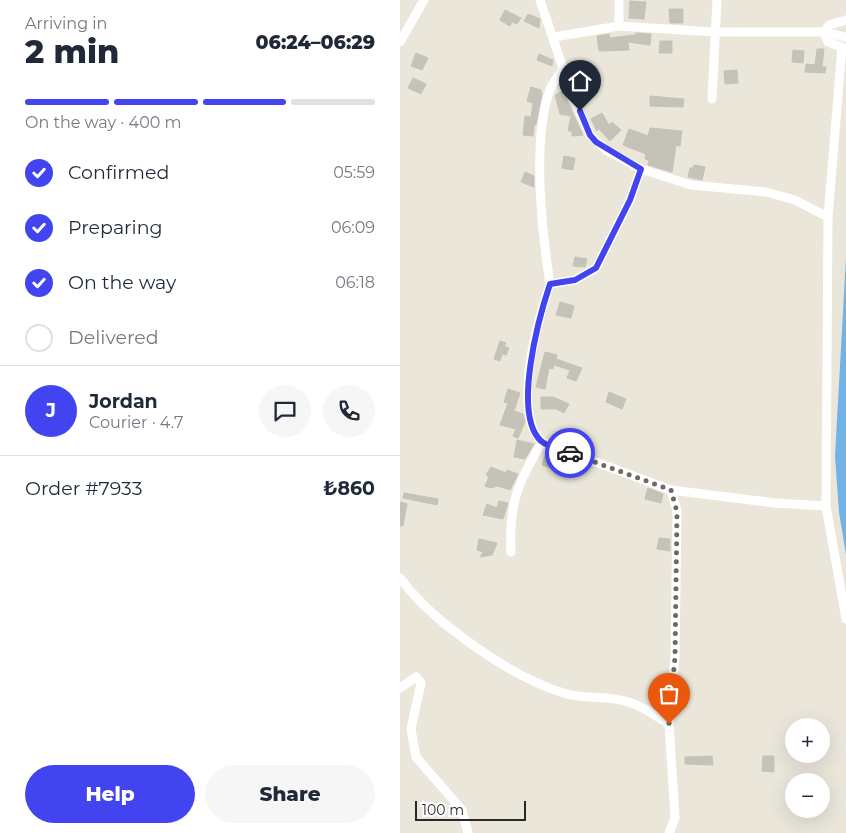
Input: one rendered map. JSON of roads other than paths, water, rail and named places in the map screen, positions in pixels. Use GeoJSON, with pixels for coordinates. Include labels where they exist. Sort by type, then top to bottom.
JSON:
{"type":"FeatureCollection","features":[{"type":"Feature","properties":{"kind":"street"},"geometry":{"type":"LineString","coordinates":[[400,42],[424,0]]}},
{"type":"Feature","properties":{"kind":"street"},"geometry":{"type":"LineString","coordinates":[[540,0],[590,135],[606,150],[641,169],[690,185],[766,192],[795,200],[828,217]]}},
{"type":"Feature","properties":{"kind":"street"},"geometry":{"type":"LineString","coordinates":[[619,0],[619,26]]}},
{"type":"Feature","properties":{"kind":"street"},"geometry":{"type":"LineString","coordinates":[[712,99],[717,0]]}},
{"type":"Feature","properties":{"kind":"street"},"geometry":{"type":"LineString","coordinates":[[824,32],[829,25],[846,20]]}},
{"type":"Feature","properties":{"kind":"street"},"geometry":{"type":"LineString","coordinates":[[554,37],[619,26],[715,32],[824,32],[846,36]]}},
{"type":"Feature","properties":{"kind":"street"},"geometry":{"type":"LineString","coordinates":[[824,32],[828,42],[842,47],[828,217],[826,506],[846,619]]}},
{"type":"Feature","properties":{"kind":"street"},"geometry":{"type":"LineString","coordinates":[[564,68],[552,87],[547,103],[541,158],[542,221],[550,284],[534,345],[528,392],[533,430],[542,442],[671,490],[775,503],[826,506]]}},
{"type":"Feature","properties":{"kind":"street"},"geometry":{"type":"LineString","coordinates":[[550,284],[575,280],[596,268],[630,200],[641,169]]}},
{"type":"Feature","properties":{"kind":"street"},"geometry":{"type":"LineString","coordinates":[[511,552],[510,518],[513,502],[542,442]]}},
{"type":"Feature","properties":{"kind":"street"},"geometry":{"type":"LineString","coordinates":[[669,833],[674,818],[669,724],[675,657],[677,512],[671,490]]}},
{"type":"Feature","properties":{"kind":"street"},"geometry":{"type":"LineString","coordinates":[[400,578],[412,594],[432,614],[524,676],[568,694],[625,701],[651,712],[669,724]]}},
{"type":"Feature","properties":{"kind":"street"},"geometry":{"type":"LineString","coordinates":[[400,688],[416,677],[420,680],[421,683],[411,729],[416,757],[462,810],[468,833]]}},
{"type":"Feature","properties":{"kind":"water"},"geometry":{"type":"Polygon","coordinates":[[[846,257],[846,555],[839,512],[835,456],[846,257]]]}}]}
